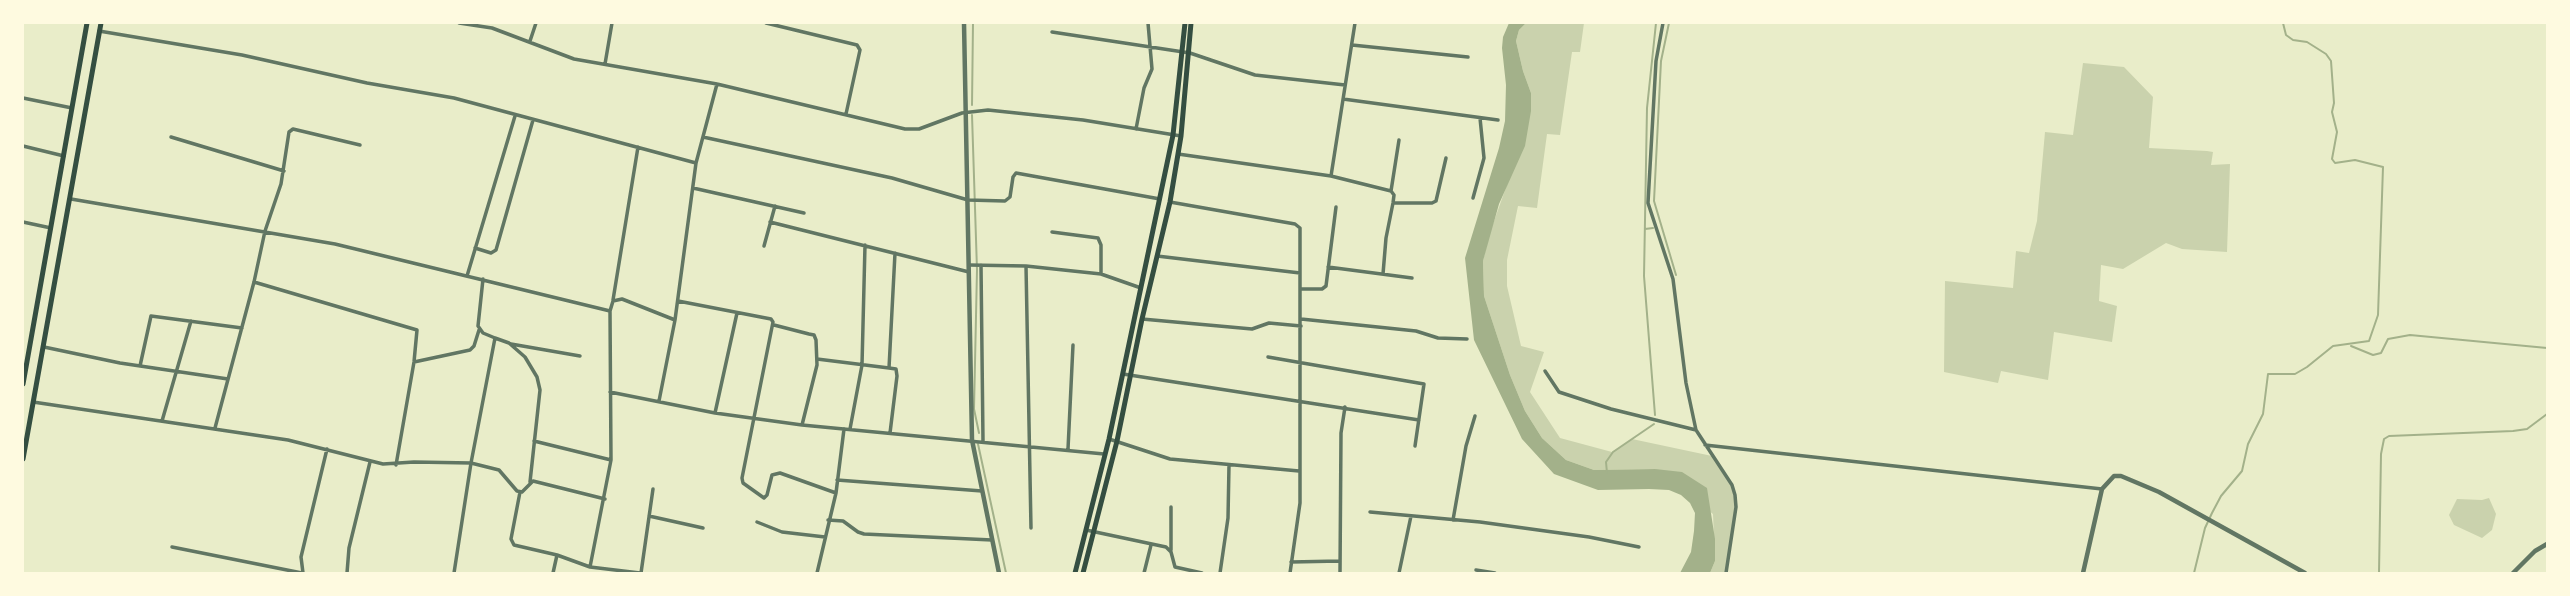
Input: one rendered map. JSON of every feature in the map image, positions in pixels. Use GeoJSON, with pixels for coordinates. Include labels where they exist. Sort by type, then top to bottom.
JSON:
{"type":"FeatureCollection","features":[{"type":"Feature","properties":{"kind":"main road"},"geometry":{"type":"LineString","coordinates":[[23,384],[26,343],[51,228],[87,23]]}},
{"type":"Feature","properties":{"kind":"main road"},"geometry":{"type":"LineString","coordinates":[[23,459],[101,23]]}},
{"type":"Feature","properties":{"kind":"main road"},"geometry":{"type":"LineString","coordinates":[[1083,573],[1089,531],[1173,135],[1185,23]]}},
{"type":"Feature","properties":{"kind":"main road"},"geometry":{"type":"LineString","coordinates":[[1075,573],[1117,441],[1170,202],[1181,136],[1191,23]]}},
{"type":"Feature","properties":{"kind":"street"},"geometry":{"type":"LineString","coordinates":[[459,23],[492,28],[564,57],[717,84],[912,129],[966,113],[988,110],[1083,120],[1181,136]]}},
{"type":"Feature","properties":{"kind":"street"},"geometry":{"type":"LineString","coordinates":[[529,41],[536,23]]}},
{"type":"Feature","properties":{"kind":"street"},"geometry":{"type":"LineString","coordinates":[[605,64],[612,23]]}},
{"type":"Feature","properties":{"kind":"street"},"geometry":{"type":"LineString","coordinates":[[766,23],[857,46],[860,50],[846,114]]}},
{"type":"Feature","properties":{"kind":"street"},"geometry":{"type":"LineString","coordinates":[[964,23],[971,265],[972,440],[999,573]]}},
{"type":"Feature","properties":{"kind":"street"},"geometry":{"type":"LineString","coordinates":[[1136,129],[1144,88],[1152,69],[1148,23]]}},
{"type":"Feature","properties":{"kind":"street"},"geometry":{"type":"LineString","coordinates":[[1331,176],[1355,23]]}},
{"type":"Feature","properties":{"kind":"street"},"geometry":{"type":"LineString","coordinates":[[1663,23],[1656,61],[1648,203],[1673,279],[1686,383],[1696,430],[1732,485],[1735,495],[1736,507],[1726,573]]}},
{"type":"Feature","properties":{"kind":"street"},"geometry":{"type":"LineString","coordinates":[[99,31],[242,55],[367,83],[454,97],[515,116],[696,163]]}},
{"type":"Feature","properties":{"kind":"street"},"geometry":{"type":"LineString","coordinates":[[1052,32],[1183,51],[1255,75],[1345,85]]}},
{"type":"Feature","properties":{"kind":"street"},"geometry":{"type":"LineString","coordinates":[[1352,45],[1468,57]]}},
{"type":"Feature","properties":{"kind":"street"},"geometry":{"type":"LineString","coordinates":[[659,401],[676,320],[696,163],[717,84]]}},
{"type":"Feature","properties":{"kind":"street"},"geometry":{"type":"LineString","coordinates":[[23,98],[72,108]]}},
{"type":"Feature","properties":{"kind":"street"},"geometry":{"type":"LineString","coordinates":[[1343,99],[1498,120]]}},
{"type":"Feature","properties":{"kind":"street"},"geometry":{"type":"LineString","coordinates":[[467,276],[515,116]]}},
{"type":"Feature","properties":{"kind":"street"},"geometry":{"type":"LineString","coordinates":[[1473,198],[1484,158],[1480,117]]}},
{"type":"Feature","properties":{"kind":"street"},"geometry":{"type":"LineString","coordinates":[[475,248],[491,253],[496,250],[533,120]]}},
{"type":"Feature","properties":{"kind":"street"},"geometry":{"type":"LineString","coordinates":[[215,428],[265,231],[284,170],[291,130],[360,145]]}},
{"type":"Feature","properties":{"kind":"street"},"geometry":{"type":"LineString","coordinates":[[171,137],[284,170]]}},
{"type":"Feature","properties":{"kind":"street"},"geometry":{"type":"LineString","coordinates":[[703,137],[892,178],[968,200],[1005,201],[1010,197],[1016,173],[1160,199]]}},
{"type":"Feature","properties":{"kind":"street"},"geometry":{"type":"LineString","coordinates":[[1383,274],[1394,203],[1391,191],[1399,140]]}},
{"type":"Feature","properties":{"kind":"street"},"geometry":{"type":"LineString","coordinates":[[23,146],[64,156]]}},
{"type":"Feature","properties":{"kind":"street"},"geometry":{"type":"LineString","coordinates":[[590,567],[611,460],[610,311],[638,147]]}},
{"type":"Feature","properties":{"kind":"street"},"geometry":{"type":"LineString","coordinates":[[1178,154],[1331,176],[1391,191]]}},
{"type":"Feature","properties":{"kind":"street"},"geometry":{"type":"LineString","coordinates":[[1394,203],[1432,204],[1436,201],[1446,158]]}},
{"type":"Feature","properties":{"kind":"street"},"geometry":{"type":"LineString","coordinates":[[693,188],[804,213]]}},
{"type":"Feature","properties":{"kind":"street"},"geometry":{"type":"LineString","coordinates":[[71,199],[335,244],[610,311]]}},
{"type":"Feature","properties":{"kind":"street"},"geometry":{"type":"LineString","coordinates":[[1170,202],[1295,224],[1300,228],[1300,503],[1290,573]]}},
{"type":"Feature","properties":{"kind":"street"},"geometry":{"type":"LineString","coordinates":[[764,246],[775,206]]}},
{"type":"Feature","properties":{"kind":"street"},"geometry":{"type":"LineString","coordinates":[[1300,289],[1324,288],[1336,207]]}},
{"type":"Feature","properties":{"kind":"street"},"geometry":{"type":"LineString","coordinates":[[23,222],[51,228]]}},
{"type":"Feature","properties":{"kind":"street"},"geometry":{"type":"LineString","coordinates":[[770,222],[969,272]]}},
{"type":"Feature","properties":{"kind":"street"},"geometry":{"type":"LineString","coordinates":[[1052,232],[1098,238],[1101,245],[1101,274]]}},
{"type":"Feature","properties":{"kind":"street"},"geometry":{"type":"LineString","coordinates":[[850,429],[862,365],[865,245]]}},
{"type":"Feature","properties":{"kind":"street"},"geometry":{"type":"LineString","coordinates":[[889,368],[895,253]]}},
{"type":"Feature","properties":{"kind":"street"},"geometry":{"type":"LineString","coordinates":[[1157,256],[1300,273]]}},
{"type":"Feature","properties":{"kind":"street"},"geometry":{"type":"LineString","coordinates":[[971,265],[1026,266],[1101,274],[1141,288]]}},
{"type":"Feature","properties":{"kind":"street"},"geometry":{"type":"LineString","coordinates":[[979,265],[983,441]]}},
{"type":"Feature","properties":{"kind":"street"},"geometry":{"type":"LineString","coordinates":[[1026,266],[1031,528]]}},
{"type":"Feature","properties":{"kind":"street"},"geometry":{"type":"LineString","coordinates":[[1328,267],[1412,278]]}},
{"type":"Feature","properties":{"kind":"street"},"geometry":{"type":"LineString","coordinates":[[414,362],[470,350],[474,346],[479,330],[482,279]]}},
{"type":"Feature","properties":{"kind":"street"},"geometry":{"type":"LineString","coordinates":[[254,282],[416,329],[414,362],[396,465]]}},
{"type":"Feature","properties":{"kind":"street"},"geometry":{"type":"LineString","coordinates":[[613,301],[622,299],[676,320]]}},
{"type":"Feature","properties":{"kind":"street"},"geometry":{"type":"LineString","coordinates":[[678,301],[771,319],[774,325],[743,483],[764,498],[772,475],[780,472],[836,494]]}},
{"type":"Feature","properties":{"kind":"street"},"geometry":{"type":"LineString","coordinates":[[715,413],[737,313]]}},
{"type":"Feature","properties":{"kind":"street"},"geometry":{"type":"LineString","coordinates":[[140,366],[150,317],[242,328]]}},
{"type":"Feature","properties":{"kind":"street"},"geometry":{"type":"LineString","coordinates":[[1142,319],[1252,329],[1266,323],[1301,326]]}},
{"type":"Feature","properties":{"kind":"street"},"geometry":{"type":"LineString","coordinates":[[1301,319],[1416,331],[1438,338],[1467,339]]}},
{"type":"Feature","properties":{"kind":"street"},"geometry":{"type":"LineString","coordinates":[[162,421],[191,321]]}},
{"type":"Feature","properties":{"kind":"street"},"geometry":{"type":"LineString","coordinates":[[774,325],[814,335],[817,359],[802,425]]}},
{"type":"Feature","properties":{"kind":"street"},"geometry":{"type":"LineString","coordinates":[[479,330],[509,343],[580,356]]}},
{"type":"Feature","properties":{"kind":"street"},"geometry":{"type":"LineString","coordinates":[[454,573],[471,463],[495,338]]}},
{"type":"Feature","properties":{"kind":"street"},"geometry":{"type":"LineString","coordinates":[[509,343],[525,358],[537,377],[540,390],[530,482],[520,492],[510,539],[514,545],[590,567],[640,573],[653,489]]}},
{"type":"Feature","properties":{"kind":"street"},"geometry":{"type":"LineString","coordinates":[[1068,449],[1073,345]]}},
{"type":"Feature","properties":{"kind":"street"},"geometry":{"type":"LineString","coordinates":[[43,347],[140,366],[228,379]]}},
{"type":"Feature","properties":{"kind":"street"},"geometry":{"type":"LineString","coordinates":[[1268,358],[1424,384],[1415,446]]}},
{"type":"Feature","properties":{"kind":"street"},"geometry":{"type":"LineString","coordinates":[[817,359],[896,369],[890,433]]}},
{"type":"Feature","properties":{"kind":"street"},"geometry":{"type":"LineString","coordinates":[[1545,371],[1559,392],[1611,409],[1696,430]]}},
{"type":"Feature","properties":{"kind":"street"},"geometry":{"type":"LineString","coordinates":[[1123,374],[1419,420]]}},
{"type":"Feature","properties":{"kind":"street"},"geometry":{"type":"LineString","coordinates":[[610,392],[715,413],[802,425],[1105,454]]}},
{"type":"Feature","properties":{"kind":"street"},"geometry":{"type":"LineString","coordinates":[[33,401],[288,440],[396,465],[414,462],[471,463],[499,470],[514,490],[520,492]]}},
{"type":"Feature","properties":{"kind":"street"},"geometry":{"type":"LineString","coordinates":[[1340,573],[1342,433],[1345,407]]}},
{"type":"Feature","properties":{"kind":"street"},"geometry":{"type":"LineString","coordinates":[[1453,520],[1466,446],[1475,416]]}},
{"type":"Feature","properties":{"kind":"street"},"geometry":{"type":"LineString","coordinates":[[817,573],[836,494],[844,429]]}},
{"type":"Feature","properties":{"kind":"street"},"geometry":{"type":"LineString","coordinates":[[1109,439],[1170,459],[1299,471]]}},
{"type":"Feature","properties":{"kind":"street"},"geometry":{"type":"LineString","coordinates":[[534,440],[611,460]]}},
{"type":"Feature","properties":{"kind":"street"},"geometry":{"type":"LineString","coordinates":[[1705,445],[2102,489]]}},
{"type":"Feature","properties":{"kind":"street"},"geometry":{"type":"LineString","coordinates":[[172,547],[303,573],[301,557],[327,449]]}},
{"type":"Feature","properties":{"kind":"street"},"geometry":{"type":"LineString","coordinates":[[347,573],[349,548],[370,461]]}},
{"type":"Feature","properties":{"kind":"street"},"geometry":{"type":"LineString","coordinates":[[1220,573],[1228,518],[1229,465]]}},
{"type":"Feature","properties":{"kind":"street"},"geometry":{"type":"LineString","coordinates":[[2083,573],[2102,489],[2114,476],[2121,476],[2159,492],[2305,573]]}},
{"type":"Feature","properties":{"kind":"street"},"geometry":{"type":"LineString","coordinates":[[837,480],[982,491]]}},
{"type":"Feature","properties":{"kind":"street"},"geometry":{"type":"LineString","coordinates":[[530,482],[605,499]]}},
{"type":"Feature","properties":{"kind":"street"},"geometry":{"type":"LineString","coordinates":[[1171,507],[1171,552],[1175,567],[1202,573]]}},
{"type":"Feature","properties":{"kind":"street"},"geometry":{"type":"LineString","coordinates":[[1370,512],[1590,537],[1639,547]]}},
{"type":"Feature","properties":{"kind":"street"},"geometry":{"type":"LineString","coordinates":[[649,516],[703,528]]}},
{"type":"Feature","properties":{"kind":"street"},"geometry":{"type":"LineString","coordinates":[[1399,573],[1411,516]]}},
{"type":"Feature","properties":{"kind":"street"},"geometry":{"type":"LineString","coordinates":[[828,520],[843,521],[864,534],[992,540]]}},
{"type":"Feature","properties":{"kind":"street"},"geometry":{"type":"LineString","coordinates":[[757,522],[782,532],[825,537]]}},
{"type":"Feature","properties":{"kind":"street"},"geometry":{"type":"LineString","coordinates":[[1089,531],[1166,547],[1171,552]]}},
{"type":"Feature","properties":{"kind":"street"},"geometry":{"type":"LineString","coordinates":[[2513,573],[2535,551],[2547,544]]}},
{"type":"Feature","properties":{"kind":"street"},"geometry":{"type":"LineString","coordinates":[[1144,573],[1151,545]]}},
{"type":"Feature","properties":{"kind":"street"},"geometry":{"type":"LineString","coordinates":[[553,573],[556,555]]}},
{"type":"Feature","properties":{"kind":"street"},"geometry":{"type":"LineString","coordinates":[[1291,562],[1340,561]]}},
{"type":"Feature","properties":{"kind":"street"},"geometry":{"type":"LineString","coordinates":[[1476,570],[1495,573]]}},
{"type":"Feature","properties":{"kind":"shaded area"},"geometry":{"type":"Polygon","coordinates":[[[1509,23],[1526,23],[1519,30],[1516,41],[1531,93],[1531,111],[1525,146],[1499,204],[1483,261],[1484,296],[1510,375],[1525,411],[1542,438],[1566,460],[1594,470],[1655,469],[1682,472],[1707,488],[1715,539],[1715,561],[1710,573],[1680,573],[1691,552],[1695,513],[1690,503],[1681,495],[1669,490],[1598,490],[1554,474],[1522,439],[1474,340],[1465,258],[1505,121],[1506,85],[1502,48],[1509,23]]]}},
{"type":"Feature","properties":{"kind":"shaded area"},"geometry":{"type":"Polygon","coordinates":[[[1526,23],[1584,23],[1580,52],[1572,52],[1560,135],[1547,134],[1537,208],[1518,206],[1507,260],[1507,286],[1521,346],[1544,352],[1530,392],[1560,438],[1612,452],[1632,439],[1712,456],[1732,485],[1736,507],[1726,573],[1710,573],[1715,561],[1713,514],[1655,469],[1594,470],[1566,460],[1542,438],[1525,411],[1510,375],[1484,296],[1483,261],[1489,235],[1508,182],[1531,93],[1516,41],[1519,30],[1526,23]]]}},
{"type":"Feature","properties":{"kind":"shaded area"},"geometry":{"type":"Polygon","coordinates":[[[2083,63],[2124,67],[2153,97],[2149,148],[2213,152],[2211,165],[2230,164],[2227,252],[2182,249],[2166,243],[2123,269],[2101,265],[2099,301],[2117,306],[2112,342],[2054,332],[2048,380],[2001,371],[1998,383],[1944,372],[1945,281],[2013,288],[2016,251],[2029,253],[2037,221],[2045,132],[2073,135],[2083,63]]]}},
{"type":"Feature","properties":{"kind":"shaded area"},"geometry":{"type":"Polygon","coordinates":[[[2489,498],[2496,514],[2492,530],[2482,538],[2454,525],[2449,515],[2457,499],[2489,498]]]}},
{"type":"Feature","properties":{"kind":"waterway"},"geometry":{"type":"LineString","coordinates":[[972,105],[973,23]]}},
{"type":"Feature","properties":{"kind":"waterway"},"geometry":{"type":"LineString","coordinates":[[1655,415],[1644,276],[1647,108],[1656,23]]}},
{"type":"Feature","properties":{"kind":"waterway"},"geometry":{"type":"LineString","coordinates":[[1669,23],[1661,61],[1654,201],[1676,275]]}},
{"type":"Feature","properties":{"kind":"waterway"},"geometry":{"type":"LineString","coordinates":[[2194,573],[2205,528],[2212,513],[2221,496],[2242,471],[2248,444],[2263,414],[2268,374],[2295,374],[2333,346],[2369,341],[2378,315],[2383,167],[2355,160],[2335,163],[2332,159],[2337,132],[2332,112],[2334,103],[2331,61],[2326,54],[2307,42],[2293,40],[2286,35],[2283,23]]}},
{"type":"Feature","properties":{"kind":"waterway"},"geometry":{"type":"LineString","coordinates":[[972,115],[977,270],[974,409],[979,433]]}},
{"type":"Feature","properties":{"kind":"waterway"},"geometry":{"type":"LineString","coordinates":[[1645,229],[1653,228]]}},
{"type":"Feature","properties":{"kind":"waterway"},"geometry":{"type":"LineString","coordinates":[[2351,346],[2373,355],[2381,353],[2388,339],[2410,335],[2547,348]]}},
{"type":"Feature","properties":{"kind":"waterway"},"geometry":{"type":"LineString","coordinates":[[2379,573],[2381,454],[2384,439],[2389,436],[2527,429],[2547,414]]}},
{"type":"Feature","properties":{"kind":"waterway"},"geometry":{"type":"LineString","coordinates":[[1607,473],[1606,462],[1613,452],[1654,424]]}},
{"type":"Feature","properties":{"kind":"waterway"},"geometry":{"type":"LineString","coordinates":[[978,444],[1006,573]]}}]}
